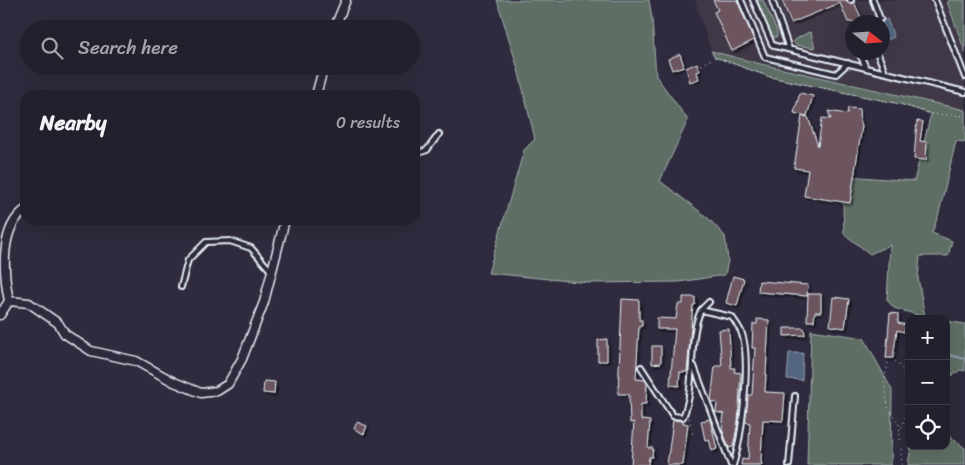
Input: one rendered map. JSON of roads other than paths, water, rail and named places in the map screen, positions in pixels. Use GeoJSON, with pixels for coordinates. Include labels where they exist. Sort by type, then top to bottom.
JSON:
{"type":"FeatureCollection","features":[{"type":"Feature","properties":{"kind":"street"},"geometry":{"type":"LineString","coordinates":[[338,20],[346,0]]}},
{"type":"Feature","properties":{"kind":"street"},"geometry":{"type":"LineString","coordinates":[[317,90],[322,75]]}},
{"type":"Feature","properties":{"kind":"street"},"geometry":{"type":"LineString","coordinates":[[0,315],[5,304],[2,266],[4,231],[20,212]]}},
{"type":"Feature","properties":{"kind":"street"},"geometry":{"type":"LineString","coordinates":[[5,304],[29,303],[58,323],[66,334],[91,351],[136,361],[174,382],[201,393],[217,392],[228,384],[242,359],[264,302],[284,225]]}},
{"type":"Feature","properties":{"kind":"lane"},"geometry":{"type":"LineString","coordinates":[[741,0],[765,57],[836,74],[848,63]]}},
{"type":"Feature","properties":{"kind":"lane"},"geometry":{"type":"LineString","coordinates":[[754,0],[772,44],[965,92]]}},
{"type":"Feature","properties":{"kind":"lane"},"geometry":{"type":"LineString","coordinates":[[772,0],[789,49]]}},
{"type":"Feature","properties":{"kind":"lane"},"geometry":{"type":"LineString","coordinates":[[873,0],[879,15]]}},
{"type":"Feature","properties":{"kind":"lane"},"geometry":{"type":"LineString","coordinates":[[935,0],[965,77]]}},
{"type":"Feature","properties":{"kind":"lane"},"geometry":{"type":"LineString","coordinates":[[863,60],[866,68]]}},
{"type":"Feature","properties":{"kind":"lane"},"geometry":{"type":"LineString","coordinates":[[881,60],[886,72]]}},
{"type":"Feature","properties":{"kind":"lane"},"geometry":{"type":"LineString","coordinates":[[420,152],[427,150],[439,134]]}},
{"type":"Feature","properties":{"kind":"lane"},"geometry":{"type":"LineString","coordinates":[[181,287],[188,260],[206,242],[230,241],[251,248],[272,272]]}},
{"type":"Feature","properties":{"kind":"lane"},"geometry":{"type":"LineString","coordinates":[[641,367],[673,416],[684,417],[688,408],[696,320],[701,310],[709,302]]}},
{"type":"Feature","properties":{"kind":"lane"},"geometry":{"type":"LineString","coordinates":[[701,310],[732,317],[742,333],[747,359],[741,425],[737,452],[732,465]]}},
{"type":"Feature","properties":{"kind":"lane"},"geometry":{"type":"LineString","coordinates":[[693,364],[732,465]]}},
{"type":"Feature","properties":{"kind":"lane"},"geometry":{"type":"LineString","coordinates":[[789,465],[795,396]]}},
{"type":"Feature","properties":{"kind":"water"},"geometry":{"type":"Polygon","coordinates":[[[890,27],[894,37],[890,39],[890,27]]]}},
{"type":"Feature","properties":{"kind":"water"},"geometry":{"type":"Polygon","coordinates":[[[789,353],[803,353],[802,380],[787,379],[789,353]]]}},
{"type":"Feature","properties":{"kind":"waterway"},"geometry":{"type":"LineString","coordinates":[[950,355],[965,359]]}}]}
